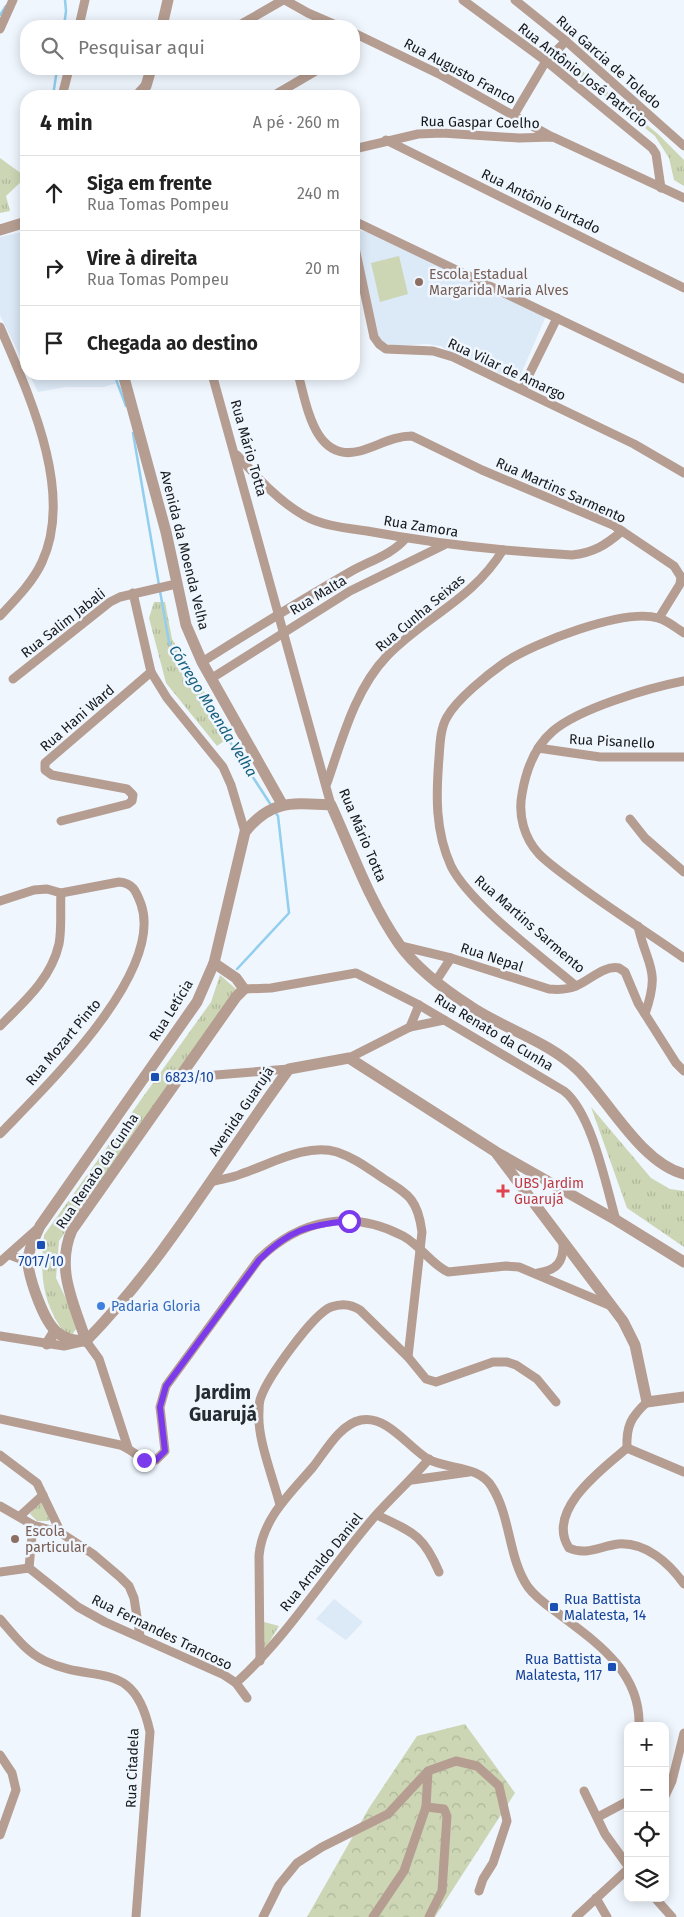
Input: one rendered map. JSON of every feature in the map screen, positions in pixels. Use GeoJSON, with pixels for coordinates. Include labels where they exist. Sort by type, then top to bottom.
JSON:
{"type":"FeatureCollection","features":[{"type":"Feature","properties":{"kind":"street"},"geometry":{"type":"LineString","coordinates":[[0,29],[13,0]]}},
{"type":"Feature","properties":{"kind":"street"},"geometry":{"type":"LineString","coordinates":[[80,20],[85,0]]}},
{"type":"Feature","properties":{"kind":"street"},"geometry":{"type":"LineString","coordinates":[[163,20],[168,0]]}},
{"type":"Feature","properties":{"kind":"street"},"geometry":{"type":"LineString","coordinates":[[249,20],[284,0],[324,20]]}},
{"type":"Feature","properties":{"kind":"street","name":"Rua Antônio José Patricio"},"geometry":{"type":"LineString","coordinates":[[463,0],[546,61],[652,148],[656,154],[661,188]]}},
{"type":"Feature","properties":{"kind":"street","name":"Rua Garcia de Toledo"},"geometry":{"type":"LineString","coordinates":[[515,0],[566,40],[684,146]]}},
{"type":"Feature","properties":{"kind":"street","name":"Rua Augusto Franco"},"geometry":{"type":"LineString","coordinates":[[360,39],[442,75],[552,137]]}},
{"type":"Feature","properties":{"kind":"street"},"geometry":{"type":"LineString","coordinates":[[514,115],[546,61],[566,40]]}},
{"type":"Feature","properties":{"kind":"street"},"geometry":{"type":"LineString","coordinates":[[64,90],[67,75]]}},
{"type":"Feature","properties":{"kind":"street"},"geometry":{"type":"LineString","coordinates":[[145,90],[150,75]]}},
{"type":"Feature","properties":{"kind":"street"},"geometry":{"type":"LineString","coordinates":[[283,90],[309,75]]}},
{"type":"Feature","properties":{"kind":"street","name":"Rua Gaspar Coelho"},"geometry":{"type":"LineString","coordinates":[[360,147],[418,134],[442,133],[519,138],[552,137],[684,198]]}},
{"type":"Feature","properties":{"kind":"street","name":"Rua Antônio Furtado"},"geometry":{"type":"LineString","coordinates":[[386,140],[684,288]]}},
{"type":"Feature","properties":{"kind":"street"},"geometry":{"type":"LineString","coordinates":[[0,230],[20,224]]}},
{"type":"Feature","properties":{"kind":"street"},"geometry":{"type":"LineString","coordinates":[[360,224],[684,379]]}},
{"type":"Feature","properties":{"kind":"street","name":"Rua Vilar de Amargo"},"geometry":{"type":"LineString","coordinates":[[360,271],[374,337],[386,349],[444,354],[522,389],[634,444],[684,473]]}},
{"type":"Feature","properties":{"kind":"street"},"geometry":{"type":"LineString","coordinates":[[522,389],[557,318]]}},
{"type":"Feature","properties":{"kind":"street"},"geometry":{"type":"LineString","coordinates":[[0,327],[20,373]]}},
{"type":"Feature","properties":{"kind":"street"},"geometry":{"type":"LineString","coordinates":[[0,616],[25,588],[42,564],[50,543],[53,501],[50,467],[34,406],[23,380]]}},
{"type":"Feature","properties":{"kind":"street","name":"Avenida da Moenda Velha"},"geometry":{"type":"LineString","coordinates":[[125,380],[166,532],[186,625],[202,662],[282,804]]}},
{"type":"Feature","properties":{"kind":"street","name":"Rua Mário Totta"},"geometry":{"type":"LineString","coordinates":[[214,380],[236,454],[331,805],[384,921],[401,946],[436,982],[470,1007],[553,1051],[576,1068],[601,1095],[648,1154],[664,1166],[684,1174]]}},
{"type":"Feature","properties":{"kind":"street","name":"Rua Martins Sarmento"},"geometry":{"type":"LineString","coordinates":[[300,380],[317,433],[323,442],[331,448],[349,453],[402,436],[412,436],[482,470],[613,525],[679,571],[681,577],[678,589],[659,618],[641,616],[616,619],[564,635],[505,663],[457,703],[446,718],[441,736],[436,797],[441,838],[452,867],[466,889],[576,986],[607,969],[619,968],[630,981],[645,1014],[676,1063],[684,1071]]}},
{"type":"Feature","properties":{"kind":"street","name":"Rua Zamora"},"geometry":{"type":"LineString","coordinates":[[236,454],[262,482],[306,517],[331,524],[444,545],[581,554],[599,549],[622,531]]}},
{"type":"Feature","properties":{"kind":"street"},"geometry":{"type":"LineString","coordinates":[[202,662],[279,613],[394,549],[406,538]]}},
{"type":"Feature","properties":{"kind":"street","name":"Rua Malta"},"geometry":{"type":"LineString","coordinates":[[212,678],[350,591],[444,545]]}},
{"type":"Feature","properties":{"kind":"street","name":"Rua Cunha Seixas"},"geometry":{"type":"LineString","coordinates":[[326,784],[356,706],[382,662],[404,641],[479,582],[503,550]]}},
{"type":"Feature","properties":{"kind":"street","name":"Rua Salim Jabali"},"geometry":{"type":"LineString","coordinates":[[13,679],[110,602],[133,594],[176,584]]}},
{"type":"Feature","properties":{"kind":"street"},"geometry":{"type":"LineString","coordinates":[[133,594],[151,672],[167,698],[223,767],[232,785],[245,832]]}},
{"type":"Feature","properties":{"kind":"street"},"geometry":{"type":"LineString","coordinates":[[659,618],[684,633]]}},
{"type":"Feature","properties":{"kind":"street","name":"Rua Hani Ward"},"geometry":{"type":"LineString","coordinates":[[61,821],[128,804],[132,801],[133,795],[128,789],[52,775],[44,767],[47,760],[151,672]]}},
{"type":"Feature","properties":{"kind":"street"},"geometry":{"type":"LineString","coordinates":[[684,681],[664,685],[610,702],[569,720],[553,731],[538,748],[526,773],[522,798],[522,824],[538,854],[607,907],[684,958]]}},
{"type":"Feature","properties":{"kind":"street","name":"Rua Pisanello"},"geometry":{"type":"LineString","coordinates":[[538,748],[600,757],[684,758]]}},
{"type":"Feature","properties":{"kind":"street","name":"Rua Letícia"},"geometry":{"type":"LineString","coordinates":[[0,1262],[40,1226],[197,1002],[214,963],[245,832],[255,818],[267,809],[282,804],[331,805]]}},
{"type":"Feature","properties":{"kind":"street"},"geometry":{"type":"LineString","coordinates":[[630,819],[645,838],[684,872]]}},
{"type":"Feature","properties":{"kind":"street","name":"Rua Mozart Pinto"},"geometry":{"type":"LineString","coordinates":[[0,900],[34,890],[47,889],[61,893],[119,882],[132,886],[142,908],[142,934],[139,949],[121,992],[98,1025],[0,1134]]}},
{"type":"Feature","properties":{"kind":"street"},"geometry":{"type":"LineString","coordinates":[[0,1026],[36,989],[52,965],[59,944],[61,893]]}},
{"type":"Feature","properties":{"kind":"street"},"geometry":{"type":"LineString","coordinates":[[638,926],[654,978],[651,997],[645,1014]]}},
{"type":"Feature","properties":{"kind":"street","name":"Rua Nepal"},"geometry":{"type":"LineString","coordinates":[[401,946],[451,958],[549,990],[562,990],[576,986]]}},
{"type":"Feature","properties":{"kind":"street"},"geometry":{"type":"LineString","coordinates":[[436,982],[451,958]]}},
{"type":"Feature","properties":{"kind":"street"},"geometry":{"type":"LineString","coordinates":[[214,963],[236,978],[244,989]]}},
{"type":"Feature","properties":{"kind":"street","name":"Rua Renato da Cunha"},"geometry":{"type":"LineString","coordinates":[[128,1448],[98,1360],[86,1341],[65,1273],[66,1244],[72,1230],[244,989],[270,988],[354,973],[420,1005],[564,1091],[574,1100],[584,1116],[616,1220]]}},
{"type":"Feature","properties":{"kind":"street"},"geometry":{"type":"LineString","coordinates":[[410,1027],[420,1005]]}},
{"type":"Feature","properties":{"kind":"street"},"geometry":{"type":"LineString","coordinates":[[444,1020],[410,1027],[350,1058],[496,1152],[616,1220],[684,1262]]}},
{"type":"Feature","properties":{"kind":"street","name":"Avenida Guarujá"},"geometry":{"type":"LineString","coordinates":[[86,1341],[122,1304],[211,1182],[289,1069],[350,1058]]}},
{"type":"Feature","properties":{"kind":"street"},"geometry":{"type":"LineString","coordinates":[[179,1078],[289,1069]]}},
{"type":"Feature","properties":{"kind":"street"},"geometry":{"type":"LineString","coordinates":[[211,1182],[239,1175],[302,1152],[319,1150],[337,1152],[358,1162],[405,1192],[414,1201],[421,1224],[408,1357]]}},
{"type":"Feature","properties":{"kind":"street"},"geometry":{"type":"LineString","coordinates":[[496,1152],[609,1305],[623,1321],[635,1345],[647,1402]]}},
{"type":"Feature","properties":{"kind":"street"},"geometry":{"type":"LineString","coordinates":[[518,1183],[529,1171]]}},
{"type":"Feature","properties":{"kind":"street"},"geometry":{"type":"LineString","coordinates":[[0,1419],[128,1448],[148,1461],[156,1460],[162,1456],[166,1446],[160,1407],[166,1386],[259,1260],[275,1244],[313,1225],[349,1221],[368,1223],[403,1236],[448,1272],[506,1266],[519,1267],[538,1273],[609,1305]]}},
{"type":"Feature","properties":{"kind":"street"},"geometry":{"type":"LineString","coordinates":[[40,1226],[32,1245],[28,1262],[38,1298],[55,1331],[71,1339],[86,1341]]}},
{"type":"Feature","properties":{"kind":"street"},"geometry":{"type":"LineString","coordinates":[[538,1273],[550,1271],[559,1265],[564,1254],[563,1242]]}},
{"type":"Feature","properties":{"kind":"street"},"geometry":{"type":"LineString","coordinates":[[10,1255],[28,1262]]}},
{"type":"Feature","properties":{"kind":"street"},"geometry":{"type":"LineString","coordinates":[[280,1505],[261,1436],[258,1413],[261,1397],[287,1355],[317,1317],[331,1307],[343,1304],[353,1305],[408,1357],[426,1379],[436,1382],[493,1362],[507,1362],[537,1379],[556,1402]]}},
{"type":"Feature","properties":{"kind":"street"},"geometry":{"type":"LineString","coordinates":[[47,1344],[55,1331]]}},
{"type":"Feature","properties":{"kind":"street"},"geometry":{"type":"LineString","coordinates":[[0,1336],[47,1344],[76,1345],[86,1341]]}},
{"type":"Feature","properties":{"kind":"street"},"geometry":{"type":"LineString","coordinates":[[684,1397],[647,1402],[633,1415],[628,1424],[627,1448],[583,1486],[565,1521],[563,1533],[564,1540],[570,1548],[585,1552],[618,1544],[635,1545],[666,1562],[684,1584]]}},
{"type":"Feature","properties":{"kind":"street"},"geometry":{"type":"LineString","coordinates":[[260,1661],[260,1543],[266,1527],[280,1505],[342,1432],[356,1422],[371,1420],[383,1425],[429,1459],[472,1472],[487,1480],[493,1488],[520,1571],[528,1586],[538,1598],[601,1645],[612,1656],[630,1684],[636,1702],[638,1722]]}},
{"type":"Feature","properties":{"kind":"street"},"geometry":{"type":"LineString","coordinates":[[627,1448],[684,1472]]}},
{"type":"Feature","properties":{"kind":"street"},"geometry":{"type":"LineString","coordinates":[[0,1454],[37,1484],[61,1533]]}},
{"type":"Feature","properties":{"kind":"street","name":"Rua Arnaldo Daniel"},"geometry":{"type":"LineString","coordinates":[[236,1684],[260,1661],[377,1515],[412,1480],[429,1459]]}},
{"type":"Feature","properties":{"kind":"street"},"geometry":{"type":"LineString","coordinates":[[412,1480],[472,1472]]}},
{"type":"Feature","properties":{"kind":"street"},"geometry":{"type":"LineString","coordinates":[[20,1516],[43,1495]]}},
{"type":"Feature","properties":{"kind":"street"},"geometry":{"type":"LineString","coordinates":[[0,1506],[33,1525],[61,1533],[93,1554],[129,1586],[134,1598],[140,1636]]}},
{"type":"Feature","properties":{"kind":"street"},"geometry":{"type":"LineString","coordinates":[[377,1515],[415,1533],[432,1556],[439,1572]]}},
{"type":"Feature","properties":{"kind":"street"},"geometry":{"type":"LineString","coordinates":[[0,1572],[29,1568],[33,1525]]}},
{"type":"Feature","properties":{"kind":"street","name":"Rua Fernandes Trancoso"},"geometry":{"type":"LineString","coordinates":[[29,1568],[78,1607],[104,1622],[140,1636],[224,1675],[236,1684],[247,1698]]}},
{"type":"Feature","properties":{"kind":"street","name":"Rua Citadela"},"geometry":{"type":"LineString","coordinates":[[0,1619],[29,1651],[45,1661],[117,1679],[134,1692],[145,1708],[150,1732],[136,1917]]}},
{"type":"Feature","properties":{"kind":"street"},"geometry":{"type":"LineString","coordinates":[[669,1787],[684,1733]]}},
{"type":"Feature","properties":{"kind":"street"},"geometry":{"type":"LineString","coordinates":[[0,1755],[16,1783],[16,1790],[0,1835]]}},
{"type":"Feature","properties":{"kind":"street"},"geometry":{"type":"LineString","coordinates":[[263,1917],[279,1885],[298,1863],[322,1847],[388,1814],[428,1771],[456,1761],[476,1766],[499,1786],[507,1821],[493,1863],[483,1879],[479,1891]]}},
{"type":"Feature","properties":{"kind":"street"},"geometry":{"type":"LineString","coordinates":[[373,1917],[404,1871],[426,1807],[428,1771]]}},
{"type":"Feature","properties":{"kind":"street"},"geometry":{"type":"LineString","coordinates":[[584,1791],[605,1834],[624,1862]]}},
{"type":"Feature","properties":{"kind":"street"},"geometry":{"type":"LineString","coordinates":[[598,1818],[624,1803]]}},
{"type":"Feature","properties":{"kind":"street"},"geometry":{"type":"LineString","coordinates":[[426,1807],[444,1809],[448,1816],[442,1892],[432,1915]]}},
{"type":"Feature","properties":{"kind":"street"},"geometry":{"type":"LineString","coordinates":[[576,1917],[624,1872]]}},
{"type":"Feature","properties":{"kind":"street"},"geometry":{"type":"LineString","coordinates":[[596,1898],[607,1917]]}},
{"type":"Feature","properties":{"kind":"street"},"geometry":{"type":"LineString","coordinates":[[659,1902],[672,1917]]}},
{"type":"Feature","properties":{"kind":"shaded area","name":"Escola Estadual Margarida Maria Alves"},"geometry":{"type":"Polygon","coordinates":[[[360,231],[371,233],[546,316],[518,381],[453,354],[441,346],[427,344],[393,346],[382,341],[376,334],[360,262],[360,231]]]}},
{"type":"Feature","properties":{"kind":"shaded area"},"geometry":{"type":"Polygon","coordinates":[[[20,232],[20,356],[0,315],[0,237],[20,232]]]}},
{"type":"Feature","properties":{"kind":"shaded area"},"geometry":{"type":"Polygon","coordinates":[[[32,380],[119,380],[120,382],[104,387],[66,387],[38,392],[32,380]]]}},
{"type":"Feature","properties":{"kind":"shaded area"},"geometry":{"type":"Polygon","coordinates":[[[334,1599],[363,1622],[346,1640],[316,1619],[334,1599]]]}},
{"type":"Feature","properties":{"kind":"green space"},"geometry":{"type":"Polygon","coordinates":[[[562,54],[659,135],[684,160],[684,186],[674,180],[669,158],[655,136],[557,58],[562,54]]]}},
{"type":"Feature","properties":{"kind":"green space"},"geometry":{"type":"Polygon","coordinates":[[[0,158],[20,173],[20,183],[6,196],[10,211],[0,213],[0,158]]]}},
{"type":"Feature","properties":{"kind":"green space"},"geometry":{"type":"Polygon","coordinates":[[[399,256],[408,294],[380,302],[371,263],[399,256]]]}},
{"type":"Feature","properties":{"kind":"green space"},"geometry":{"type":"Polygon","coordinates":[[[154,602],[165,602],[172,639],[231,736],[217,746],[166,683],[149,618],[154,602]]]}},
{"type":"Feature","properties":{"kind":"green space"},"geometry":{"type":"Polygon","coordinates":[[[220,975],[236,989],[59,1241],[56,1278],[79,1325],[72,1335],[65,1334],[51,1310],[44,1287],[42,1262],[44,1235],[211,1002],[220,975]]]}},
{"type":"Feature","properties":{"kind":"green space"},"geometry":{"type":"Polygon","coordinates":[[[591,1107],[651,1178],[670,1189],[684,1191],[684,1247],[627,1208],[591,1107]]]}},
{"type":"Feature","properties":{"kind":"green space"},"geometry":{"type":"Polygon","coordinates":[[[39,1500],[44,1505],[50,1519],[48,1521],[37,1521],[30,1514],[39,1500]]]}},
{"type":"Feature","properties":{"kind":"green space"},"geometry":{"type":"Polygon","coordinates":[[[264,1622],[279,1626],[262,1654],[264,1622]]]}},
{"type":"Feature","properties":{"kind":"green space"},"geometry":{"type":"Polygon","coordinates":[[[465,1724],[515,1793],[435,1917],[307,1917],[369,1808],[417,1736],[465,1724]]]}},
{"type":"Feature","properties":{"kind":"waterway","name":"Córrego Moenda Velha"},"geometry":{"type":"LineString","coordinates":[[65,0],[65,20]]}},
{"type":"Feature","properties":{"kind":"waterway","name":"Córrego Moenda Velha"},"geometry":{"type":"LineString","coordinates":[[0,15],[6,6]]}},
{"type":"Feature","properties":{"kind":"waterway","name":"Córrego Moenda Velha"},"geometry":{"type":"LineString","coordinates":[[54,90],[56,75]]}},
{"type":"Feature","properties":{"kind":"waterway","name":"Córrego Moenda Velha"},"geometry":{"type":"LineString","coordinates":[[116,380],[126,406]]}},
{"type":"Feature","properties":{"kind":"waterway","name":"Córrego Moenda Velha"},"geometry":{"type":"LineString","coordinates":[[133,433],[159,585]]}},
{"type":"Feature","properties":{"kind":"waterway","name":"Córrego Moenda Velha"},"geometry":{"type":"LineString","coordinates":[[160,591],[169,642],[189,679],[271,805]]}},
{"type":"Feature","properties":{"kind":"waterway","name":"Córrego Moenda Velha"},"geometry":{"type":"LineString","coordinates":[[237,969],[289,913],[278,816],[275,812]]}},
{"type":"Feature","properties":{"kind":"place","name":"Escola Estadual Margarida Maria Alves"},"geometry":{"type":"Point","coordinates":[419,282]}},
{"type":"Feature","properties":{"kind":"place","name":"6823/10"},"geometry":{"type":"Point","coordinates":[155,1077]}},
{"type":"Feature","properties":{"kind":"place","name":"UBS Jardim Guarujá"},"geometry":{"type":"Point","coordinates":[503,1191]}},
{"type":"Feature","properties":{"kind":"place","name":"7017/10"},"geometry":{"type":"Point","coordinates":[41,1245]}},
{"type":"Feature","properties":{"kind":"place","name":"Padaria Gloria"},"geometry":{"type":"Point","coordinates":[101,1306]}},
{"type":"Feature","properties":{"kind":"place","name":"Escola particular"},"geometry":{"type":"Point","coordinates":[15,1539]}},
{"type":"Feature","properties":{"kind":"place","name":"Rua Battista Malatesta, 14"},"geometry":{"type":"Point","coordinates":[554,1607]}},
{"type":"Feature","properties":{"kind":"place","name":"Rua Battista Malatesta, 117"},"geometry":{"type":"Point","coordinates":[612,1667]}},
{"type":"Feature","properties":{"kind":"district","name":"Jardim Guarujá"},"geometry":{"type":"Point","coordinates":[223,1403]}},
{"type":"Feature","properties":{"kind":"route"},"geometry":{"type":"LineString","coordinates":[[144,1460],[156,1460],[165,1451],[166,1446],[160,1407],[161,1397],[166,1386],[259,1260],[275,1244],[294,1233],[313,1225],[349,1221]]}}]}
